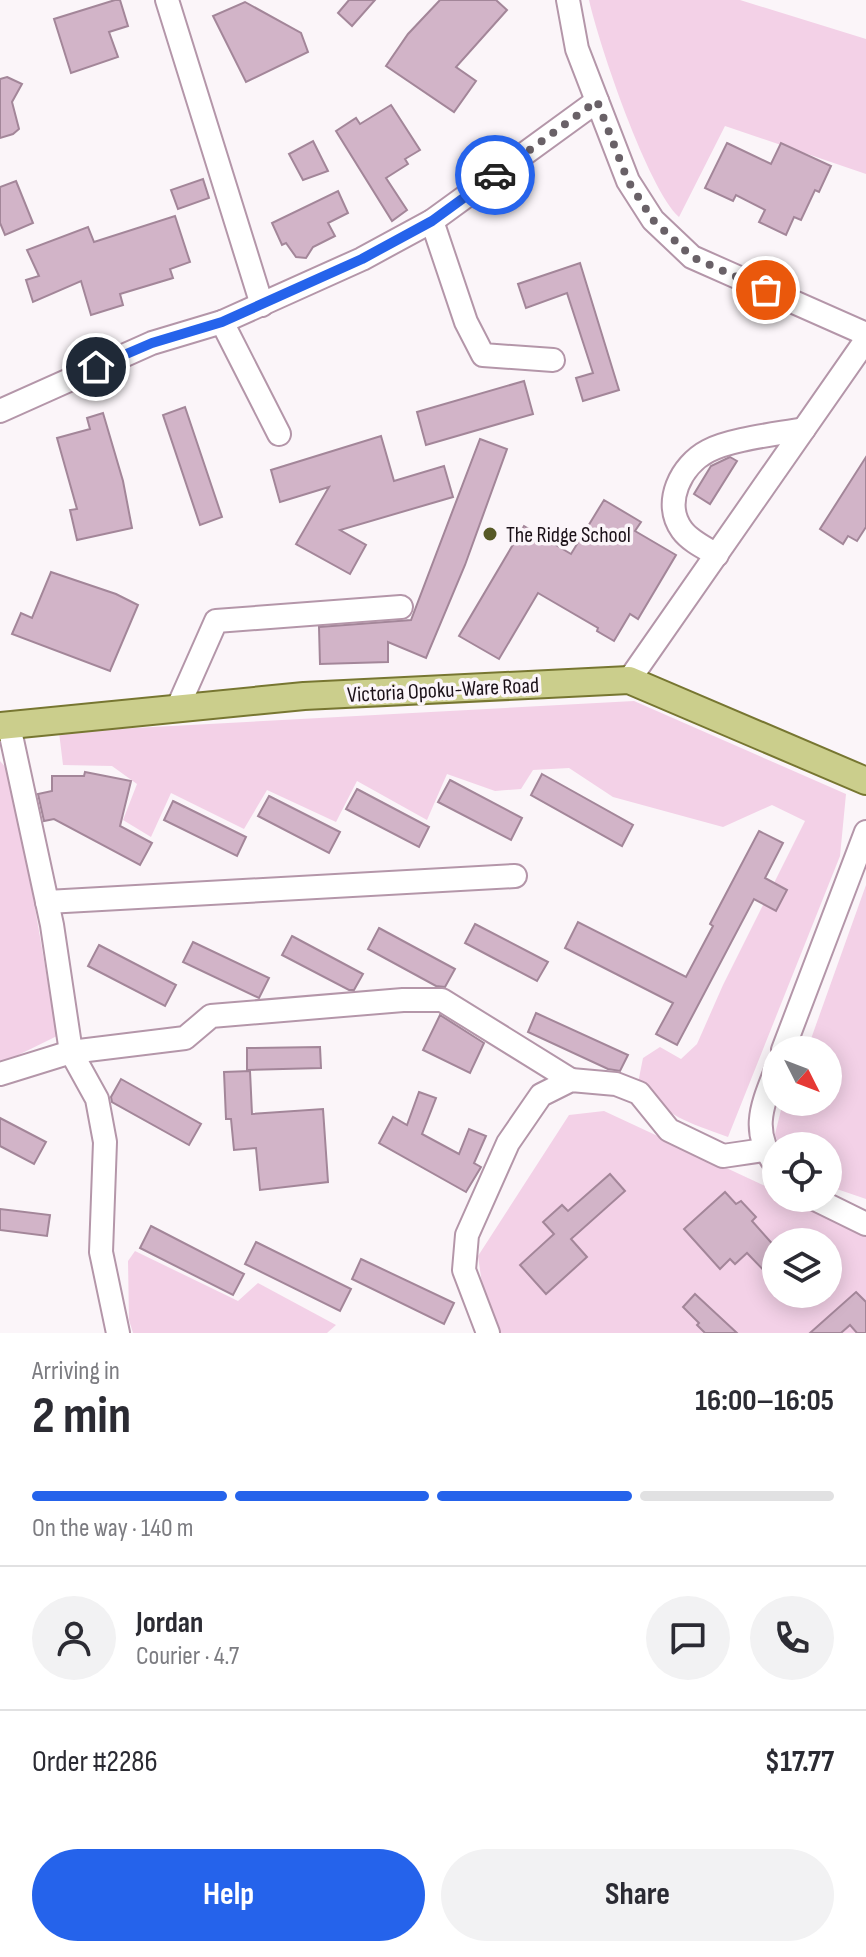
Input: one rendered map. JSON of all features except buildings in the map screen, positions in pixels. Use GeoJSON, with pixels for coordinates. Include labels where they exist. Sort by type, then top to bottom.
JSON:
{"type":"FeatureCollection","features":[{"type":"Feature","properties":{"kind":"main road","name":"Victoria Opoku-Ware Road"},"geometry":{"type":"LineString","coordinates":[[5,726],[304,696],[629,680],[866,781]]}},
{"type":"Feature","properties":{"kind":"street"},"geometry":{"type":"LineString","coordinates":[[167,0],[262,305]]}},
{"type":"Feature","properties":{"kind":"street"},"geometry":{"type":"LineString","coordinates":[[568,0],[577,49],[597,101],[628,181],[653,220],[692,257],[866,334]]}},
{"type":"Feature","properties":{"kind":"street"},"geometry":{"type":"LineString","coordinates":[[0,411],[152,343],[222,322],[362,259],[432,221],[597,101]]}},
{"type":"Feature","properties":{"kind":"street"},"geometry":{"type":"LineString","coordinates":[[432,221],[466,322],[483,355],[553,360]]}},
{"type":"Feature","properties":{"kind":"street"},"geometry":{"type":"LineString","coordinates":[[222,322],[279,434]]}},
{"type":"Feature","properties":{"kind":"street"},"geometry":{"type":"LineString","coordinates":[[629,680],[866,340]]}},
{"type":"Feature","properties":{"kind":"street"},"geometry":{"type":"LineString","coordinates":[[717,555],[680,528],[673,503],[676,487],[689,466],[708,451],[804,429]]}},
{"type":"Feature","properties":{"kind":"street"},"geometry":{"type":"LineString","coordinates":[[177,709],[216,621],[401,607]]}},
{"type":"Feature","properties":{"kind":"street"},"geometry":{"type":"LineString","coordinates":[[5,726],[47,902],[71,1052],[97,1099],[105,1142],[101,1252],[118,1333]]}},
{"type":"Feature","properties":{"kind":"street"},"geometry":{"type":"LineString","coordinates":[[788,1036],[866,832]]}},
{"type":"Feature","properties":{"kind":"street"},"geometry":{"type":"LineString","coordinates":[[47,902],[515,876]]}},
{"type":"Feature","properties":{"kind":"street"},"geometry":{"type":"LineString","coordinates":[[0,1074],[71,1052],[185,1038],[211,1016],[403,1000],[442,1000],[571,1080],[616,1084],[639,1093],[669,1130],[723,1156],[762,1158]]}},
{"type":"Feature","properties":{"kind":"street"},"geometry":{"type":"LineString","coordinates":[[488,1333],[464,1270],[467,1235],[508,1143],[541,1095],[571,1080]]}},
{"type":"Feature","properties":{"kind":"street"},"geometry":{"type":"LineString","coordinates":[[842,1212],[866,1224]]}},
{"type":"Feature","properties":{"kind":"shaded area"},"geometry":{"type":"Polygon","coordinates":[[[589,0],[740,0],[866,39],[866,174],[725,126],[679,217],[653,178],[626,115],[589,0]]]}},
{"type":"Feature","properties":{"kind":"shaded area"},"geometry":{"type":"Polygon","coordinates":[[[634,701],[846,794],[840,856],[768,1036],[762,1036],[762,1052],[728,1137],[678,1117],[659,1104],[638,1083],[643,1058],[660,1047],[681,1059],[697,1044],[805,821],[772,805],[723,827],[613,797],[569,768],[533,770],[521,789],[495,791],[447,774],[427,820],[357,781],[336,822],[267,790],[244,829],[171,793],[151,837],[123,820],[137,784],[112,766],[63,765],[59,732],[634,701]]]}},
{"type":"Feature","properties":{"kind":"shaded area"},"geometry":{"type":"Polygon","coordinates":[[[0,761],[8,770],[15,791],[57,1036],[0,1064],[0,761]]]}},
{"type":"Feature","properties":{"kind":"shaded area"},"geometry":{"type":"Polygon","coordinates":[[[866,885],[866,1199],[842,1191],[842,1132],[776,1132],[780,1116],[842,1116],[842,1036],[812,1036],[866,885]]]}},
{"type":"Feature","properties":{"kind":"shaded area"},"geometry":{"type":"Polygon","coordinates":[[[604,1111],[762,1184],[762,1212],[820,1212],[866,1233],[866,1333],[499,1333],[483,1291],[478,1256],[569,1115],[604,1111]]]}},
{"type":"Feature","properties":{"kind":"shaded area"},"geometry":{"type":"Polygon","coordinates":[[[135,1251],[238,1301],[258,1283],[336,1325],[327,1333],[133,1333],[129,1320],[128,1261],[135,1251]]]}},
{"type":"Feature","properties":{"kind":"way so far"},"geometry":{"type":"LineString","coordinates":[[495,175],[597,101],[628,181],[653,220],[692,257],[766,290]]}},
{"type":"Feature","properties":{"kind":"place","name":"The Ridge School"},"geometry":{"type":"Point","coordinates":[490,534]}},
{"type":"Feature","properties":{"kind":"route"},"geometry":{"type":"LineString","coordinates":[[96,367],[152,343],[222,322],[362,259],[432,221],[495,175]]}}]}
